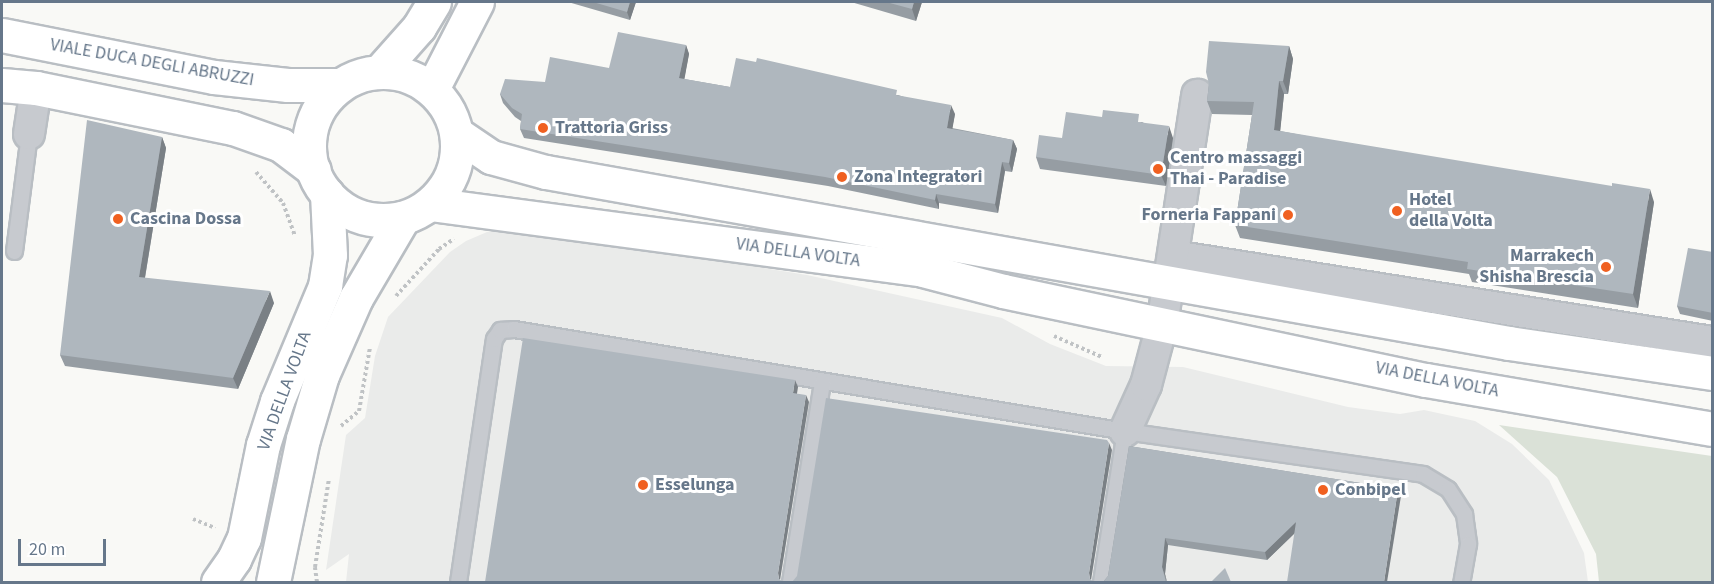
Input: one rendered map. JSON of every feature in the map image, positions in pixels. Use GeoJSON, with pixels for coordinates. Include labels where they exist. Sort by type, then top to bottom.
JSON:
{"type":"FeatureCollection","features":[{"type":"Feature","properties":{"kind":"main road"},"geometry":{"type":"LineString","coordinates":[[380,71],[419,27],[434,2]]}},
{"type":"Feature","properties":{"kind":"main road"},"geometry":{"type":"LineString","coordinates":[[432,89],[477,2]]}},
{"type":"Feature","properties":{"kind":"main road","name":"VIALE DUCA DEGLI ABRUZZI"},"geometry":{"type":"LineString","coordinates":[[2,35],[214,77],[288,85],[340,86]]}},
{"type":"Feature","properties":{"kind":"main road","name":"VIA DELLA VOLTA"},"geometry":{"type":"LineString","coordinates":[[218,582],[234,559],[244,538],[263,445],[325,286],[330,255],[320,182],[309,152],[310,133],[316,115],[326,99],[340,86],[366,73],[380,71],[399,73],[416,79],[432,89],[444,102],[457,134],[457,154],[453,173],[443,190],[416,211],[356,298],[322,375],[303,439],[273,582]]}},
{"type":"Feature","properties":{"kind":"main road"},"geometry":{"type":"LineString","coordinates":[[2,85],[36,88],[233,128],[281,145],[320,182]]}},
{"type":"Feature","properties":{"kind":"main road","name":"VIA DELLA VOLTA"},"geometry":{"type":"LineString","coordinates":[[457,134],[491,158],[546,172],[1171,270],[1509,343],[1713,373]]}},
{"type":"Feature","properties":{"kind":"main road","name":"VIA DELLA VOLTA"},"geometry":{"type":"LineString","coordinates":[[320,182],[353,214],[386,220],[416,211],[923,270],[1162,325],[1426,380],[1713,429]]}},
{"type":"Feature","properties":{"kind":"street"},"geometry":{"type":"LineString","coordinates":[[29,134],[36,88]]}},
{"type":"Feature","properties":{"kind":"street"},"geometry":{"type":"LineString","coordinates":[[1125,431],[1146,385],[1162,325],[1197,95]]}},
{"type":"Feature","properties":{"kind":"street","name":"VIA DELLA VOLTA"},"geometry":{"type":"LineString","coordinates":[[1171,270],[1713,342]]}},
{"type":"Feature","properties":{"kind":"lane"},"geometry":{"type":"LineString","coordinates":[[14,251],[29,134]]}},
{"type":"Feature","properties":{"kind":"lane"},"geometry":{"type":"LineString","coordinates":[[458,582],[494,339],[500,330],[514,329],[1125,431],[1423,474],[1448,489],[1464,514],[1467,544],[1461,582]]}},
{"type":"Feature","properties":{"kind":"lane"},"geometry":{"type":"LineString","coordinates":[[790,582],[822,382]]}},
{"type":"Feature","properties":{"kind":"lane"},"geometry":{"type":"LineString","coordinates":[[1101,582],[1125,431]]}},
{"type":"Feature","properties":{"kind":"path"},"geometry":{"type":"LineString","coordinates":[[252,169],[273,188],[283,203],[296,238]]}},
{"type":"Feature","properties":{"kind":"path"},"geometry":{"type":"LineString","coordinates":[[392,301],[439,249],[460,236]]}},
{"type":"Feature","properties":{"kind":"path"},"geometry":{"type":"LineString","coordinates":[[337,429],[359,411],[371,342]]}},
{"type":"Feature","properties":{"kind":"path"},"geometry":{"type":"LineString","coordinates":[[317,582],[315,567],[330,475]]}},
{"type":"Feature","properties":{"kind":"shaded area"},"geometry":{"type":"Polygon","coordinates":[[[514,228],[807,275],[1002,318],[1050,344],[1106,366],[1183,367],[1348,407],[1400,414],[1424,410],[1475,421],[1512,444],[1549,480],[1584,553],[1588,582],[346,582],[349,554],[326,570],[346,435],[365,418],[375,356],[388,317],[450,252],[466,241],[487,232],[514,228]]]}},
{"type":"Feature","properties":{"kind":"shaded area"},"geometry":{"type":"Polygon","coordinates":[[[1499,425],[1712,456],[1712,582],[1599,582],[1596,554],[1557,477],[1499,425]]]}},
{"type":"Feature","properties":{"kind":"building"},"geometry":{"type":"Polygon","coordinates":[[[593,2],[630,2],[627,12],[593,2]]]}},
{"type":"Feature","properties":{"kind":"building"},"geometry":{"type":"Polygon","coordinates":[[[886,2],[914,2],[912,9],[886,2]]]}},
{"type":"Feature","properties":{"kind":"building"},"geometry":{"type":"Polygon","coordinates":[[[618,32],[686,45],[679,78],[730,87],[736,58],[756,62],[757,58],[897,90],[896,95],[951,105],[947,128],[1013,140],[1009,163],[1002,162],[995,204],[936,194],[935,200],[825,177],[520,129],[522,114],[512,108],[500,94],[505,79],[545,82],[550,57],[609,68],[618,32]]]}},
{"type":"Feature","properties":{"kind":"building"},"geometry":{"type":"Polygon","coordinates":[[[1209,41],[1289,46],[1283,81],[1279,81],[1274,130],[1612,186],[1612,183],[1650,189],[1633,294],[1467,269],[1468,262],[1235,225],[1254,102],[1207,101],[1209,84],[1206,72],[1209,41]]]}},
{"type":"Feature","properties":{"kind":"building"},"geometry":{"type":"Polygon","coordinates":[[[1103,110],[1139,114],[1138,122],[1169,126],[1161,175],[1036,157],[1039,135],[1062,138],[1066,112],[1102,117],[1103,110]]]}},
{"type":"Feature","properties":{"kind":"building","name":"Cascina Dossa"},"geometry":{"type":"Polygon","coordinates":[[[87,120],[162,137],[139,277],[270,291],[233,378],[60,355],[87,120]]]}},
{"type":"Feature","properties":{"kind":"building"},"geometry":{"type":"Polygon","coordinates":[[[1688,248],[1713,252],[1713,313],[1677,306],[1688,248]]]}},
{"type":"Feature","properties":{"kind":"building","name":"Esselunga"},"geometry":{"type":"Polygon","coordinates":[[[523,338],[795,380],[793,393],[806,395],[778,573],[779,579],[783,582],[485,582],[523,338]]]}},
{"type":"Feature","properties":{"kind":"building"},"geometry":{"type":"Polygon","coordinates":[[[826,398],[1107,440],[1109,443],[1089,573],[1090,579],[1094,582],[792,582],[797,576],[826,398]]]}},
{"type":"Feature","properties":{"kind":"building"},"geometry":{"type":"Polygon","coordinates":[[[1129,446],[1398,489],[1384,582],[1287,582],[1296,522],[1265,552],[1165,538],[1162,567],[1166,582],[1103,582],[1108,576],[1129,446]]]}},
{"type":"Feature","properties":{"kind":"building"},"geometry":{"type":"Polygon","coordinates":[[[1225,568],[1231,582],[1211,582],[1225,568]]]}},
{"type":"Feature","properties":{"kind":"place","name":"Trattoria Griss"},"geometry":{"type":"Point","coordinates":[543,128]}},
{"type":"Feature","properties":{"kind":"place","name":"Centro massaggi Thai - Paradise"},"geometry":{"type":"Point","coordinates":[1158,169]}},
{"type":"Feature","properties":{"kind":"place","name":"Zona Integratori"},"geometry":{"type":"Point","coordinates":[842,177]}},
{"type":"Feature","properties":{"kind":"place","name":"Hotel della Volta"},"geometry":{"type":"Point","coordinates":[1397,211]}},
{"type":"Feature","properties":{"kind":"place","name":"Forneria Fappani"},"geometry":{"type":"Point","coordinates":[1288,215]}},
{"type":"Feature","properties":{"kind":"place","name":"Cascina Dossa"},"geometry":{"type":"Point","coordinates":[118,219]}},
{"type":"Feature","properties":{"kind":"place","name":"Marrakech Shisha Brescia"},"geometry":{"type":"Point","coordinates":[1606,267]}},
{"type":"Feature","properties":{"kind":"place","name":"Esselunga"},"geometry":{"type":"Point","coordinates":[643,485]}},
{"type":"Feature","properties":{"kind":"place","name":"Conbipel"},"geometry":{"type":"Point","coordinates":[1323,490]}}]}
